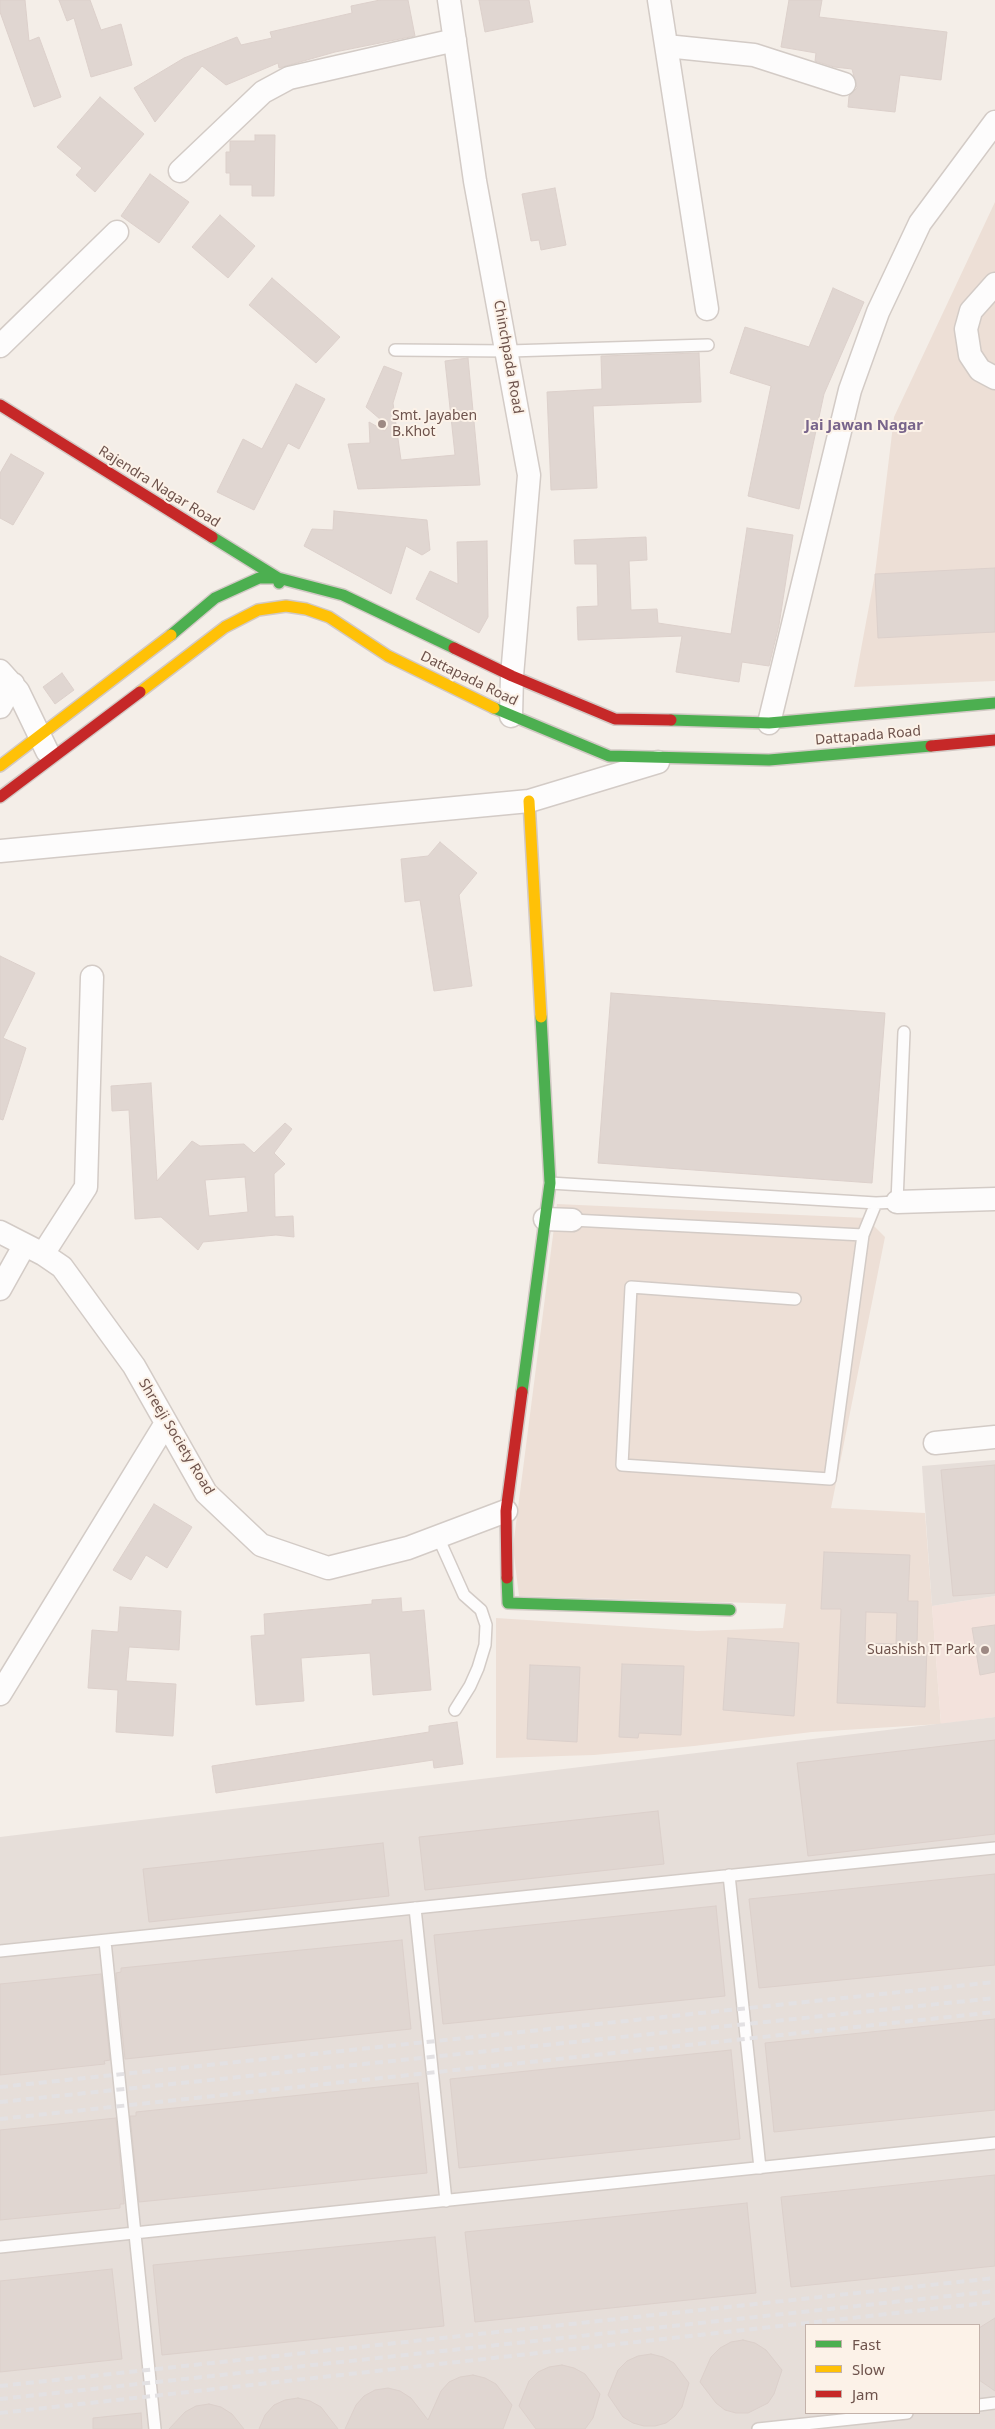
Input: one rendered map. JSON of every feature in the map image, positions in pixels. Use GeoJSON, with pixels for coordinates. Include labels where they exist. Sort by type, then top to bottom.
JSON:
{"type":"FeatureCollection","features":[{"type":"Feature","properties":{"kind":"main road","name":"Rajendra Nagar Road"},"geometry":{"type":"LineString","coordinates":[[0,405],[278,578]]}},
{"type":"Feature","properties":{"kind":"main road"},"geometry":{"type":"LineString","coordinates":[[0,766],[173,633],[214,598],[258,578],[278,578],[343,595],[512,676],[615,720],[770,723],[995,703]]}},
{"type":"Feature","properties":{"kind":"main road"},"geometry":{"type":"LineString","coordinates":[[278,578],[286,606]]}},
{"type":"Feature","properties":{"kind":"main road","name":"Dattapada Road"},"geometry":{"type":"LineString","coordinates":[[0,797],[225,627],[258,610],[286,606],[306,609],[329,617],[388,656],[511,716],[609,756],[769,760],[995,740]]}},
{"type":"Feature","properties":{"kind":"main road"},"geometry":{"type":"LineString","coordinates":[[528,801],[550,1183],[506,1511],[508,1603],[730,1610]]}},
{"type":"Feature","properties":{"kind":"street","name":"Chinchpada Road"},"geometry":{"type":"LineString","coordinates":[[449,0],[476,181],[530,475],[512,676],[511,716]]}},
{"type":"Feature","properties":{"kind":"street"},"geometry":{"type":"LineString","coordinates":[[659,0],[707,309]]}},
{"type":"Feature","properties":{"kind":"street"},"geometry":{"type":"LineString","coordinates":[[180,171],[263,92],[289,78],[455,40]]}},
{"type":"Feature","properties":{"kind":"street"},"geometry":{"type":"LineString","coordinates":[[666,46],[754,55],[844,84]]}},
{"type":"Feature","properties":{"kind":"street"},"geometry":{"type":"LineString","coordinates":[[770,723],[850,390],[878,312],[920,223],[995,122]]}},
{"type":"Feature","properties":{"kind":"street"},"geometry":{"type":"LineString","coordinates":[[0,346],[117,232]]}},
{"type":"Feature","properties":{"kind":"street"},"geometry":{"type":"LineString","coordinates":[[995,284],[970,311],[966,329],[970,355],[980,370],[995,378]]}},
{"type":"Feature","properties":{"kind":"street"},"geometry":{"type":"LineString","coordinates":[[7,677],[51,758]]}},
{"type":"Feature","properties":{"kind":"street"},"geometry":{"type":"LineString","coordinates":[[0,707],[7,677]]}},
{"type":"Feature","properties":{"kind":"street"},"geometry":{"type":"LineString","coordinates":[[0,851],[528,801],[671,758]]}},
{"type":"Feature","properties":{"kind":"street"},"geometry":{"type":"LineString","coordinates":[[0,1289],[86,1187],[92,977]]}},
{"type":"Feature","properties":{"kind":"street"},"geometry":{"type":"LineString","coordinates":[[886,1203],[995,1199]]}},
{"type":"Feature","properties":{"kind":"street"},"geometry":{"type":"LineString","coordinates":[[545,1219],[572,1220]]}},
{"type":"Feature","properties":{"kind":"street","name":"Shreeji Society Road"},"geometry":{"type":"LineString","coordinates":[[0,1232],[62,1267],[134,1366],[206,1493],[261,1544],[328,1568],[408,1548],[506,1511]]}},
{"type":"Feature","properties":{"kind":"street"},"geometry":{"type":"LineString","coordinates":[[0,1694],[166,1423]]}},
{"type":"Feature","properties":{"kind":"street"},"geometry":{"type":"LineString","coordinates":[[935,1443],[995,1437]]}},
{"type":"Feature","properties":{"kind":"lane"},"geometry":{"type":"LineString","coordinates":[[395,350],[516,351],[708,345]]}},
{"type":"Feature","properties":{"kind":"lane"},"geometry":{"type":"LineString","coordinates":[[795,1299],[631,1287],[622,1465],[830,1479],[864,1235],[886,1203],[904,1032]]}},
{"type":"Feature","properties":{"kind":"lane"},"geometry":{"type":"LineString","coordinates":[[550,1183],[886,1203]]}},
{"type":"Feature","properties":{"kind":"lane"},"geometry":{"type":"LineString","coordinates":[[572,1220],[864,1235]]}},
{"type":"Feature","properties":{"kind":"lane"},"geometry":{"type":"LineString","coordinates":[[438,1537],[464,1596],[481,1610],[486,1625],[485,1645],[478,1668],[470,1686],[454,1710]]}},
{"type":"Feature","properties":{"kind":"lane"},"geometry":{"type":"LineString","coordinates":[[0,1951],[995,1848]]}},
{"type":"Feature","properties":{"kind":"lane"},"geometry":{"type":"LineString","coordinates":[[729,1876],[760,2168]]}},
{"type":"Feature","properties":{"kind":"lane"},"geometry":{"type":"LineString","coordinates":[[415,1908],[446,2201]]}},
{"type":"Feature","properties":{"kind":"lane"},"geometry":{"type":"LineString","coordinates":[[105,1940],[155,2429]]}},
{"type":"Feature","properties":{"kind":"lane"},"geometry":{"type":"LineString","coordinates":[[0,2247],[995,2143]]}},
{"type":"Feature","properties":{"kind":"lane"},"geometry":{"type":"LineString","coordinates":[[980,2405],[995,2403]]}},
{"type":"Feature","properties":{"kind":"lane"},"geometry":{"type":"LineString","coordinates":[[758,2429],[898,2414]]}},
{"type":"Feature","properties":{"kind":"shaded area"},"geometry":{"type":"Polygon","coordinates":[[[995,202],[995,681],[854,687],[875,574],[894,417],[995,202]]]}},
{"type":"Feature","properties":{"kind":"shaded area"},"geometry":{"type":"Polygon","coordinates":[[[557,1204],[866,1218],[885,1237],[831,1508],[925,1513],[941,1724],[812,1732],[694,1746],[594,1755],[496,1758],[496,1618],[697,1631],[783,1628],[786,1604],[519,1596],[513,1547],[557,1204]]]}},
{"type":"Feature","properties":{"kind":"shaded area"},"geometry":{"type":"Polygon","coordinates":[[[995,1460],[995,1596],[932,1606],[922,1466],[995,1460]]]}},
{"type":"Feature","properties":{"kind":"shaded area","name":"Suashish IT Park"},"geometry":{"type":"Polygon","coordinates":[[[995,1596],[995,1717],[941,1724],[932,1606],[995,1596]]]}},
{"type":"Feature","properties":{"kind":"shaded area"},"geometry":{"type":"Polygon","coordinates":[[[995,1717],[995,2429],[0,2429],[0,1837],[995,1717]]]}},
{"type":"Feature","properties":{"kind":"building"},"geometry":{"type":"Polygon","coordinates":[[[0,0],[25,0],[29,41],[39,37],[61,97],[34,107],[0,12],[0,0]]]}},
{"type":"Feature","properties":{"kind":"building"},"geometry":{"type":"Polygon","coordinates":[[[59,0],[90,0],[101,30],[121,24],[132,65],[91,77],[74,18],[67,21],[59,0]]]}},
{"type":"Feature","properties":{"kind":"building"},"geometry":{"type":"Polygon","coordinates":[[[380,0],[408,0],[415,36],[335,52],[279,68],[278,63],[226,85],[202,66],[155,122],[134,88],[184,58],[237,37],[241,45],[272,38],[270,32],[352,13],[351,6],[380,0]]]}},
{"type":"Feature","properties":{"kind":"building"},"geometry":{"type":"Polygon","coordinates":[[[479,0],[529,0],[533,22],[485,32],[479,0]]]}},
{"type":"Feature","properties":{"kind":"building"},"geometry":{"type":"Polygon","coordinates":[[[789,0],[822,0],[819,17],[947,32],[941,80],[900,75],[895,112],[848,107],[849,96],[857,88],[852,69],[834,67],[815,61],[816,53],[781,47],[789,0]]]}},
{"type":"Feature","properties":{"kind":"building"},"geometry":{"type":"Polygon","coordinates":[[[100,97],[144,134],[95,192],[76,175],[82,168],[57,147],[100,97]]]}},
{"type":"Feature","properties":{"kind":"building"},"geometry":{"type":"Polygon","coordinates":[[[255,135],[275,135],[274,196],[252,196],[252,185],[230,185],[230,173],[226,173],[226,152],[230,152],[230,141],[255,141],[255,135]]]}},
{"type":"Feature","properties":{"kind":"building"},"geometry":{"type":"Polygon","coordinates":[[[150,174],[189,202],[159,243],[121,216],[150,174]]]}},
{"type":"Feature","properties":{"kind":"building"},"geometry":{"type":"Polygon","coordinates":[[[555,188],[566,245],[541,250],[539,240],[531,241],[522,194],[555,188]]]}},
{"type":"Feature","properties":{"kind":"building"},"geometry":{"type":"Polygon","coordinates":[[[220,215],[255,246],[228,278],[192,247],[220,215]]]}},
{"type":"Feature","properties":{"kind":"building"},"geometry":{"type":"Polygon","coordinates":[[[272,278],[340,337],[316,363],[249,305],[272,278]]]}},
{"type":"Feature","properties":{"kind":"building"},"geometry":{"type":"Polygon","coordinates":[[[833,288],[864,302],[824,394],[799,509],[748,496],[771,386],[730,373],[745,327],[809,347],[833,288]]]}},
{"type":"Feature","properties":{"kind":"building"},"geometry":{"type":"Polygon","coordinates":[[[699,353],[701,402],[593,406],[597,488],[551,490],[547,392],[602,389],[601,356],[699,353]]]}},
{"type":"Feature","properties":{"kind":"building","name":"Smt. Jayaben B.Khot"},"geometry":{"type":"Polygon","coordinates":[[[468,358],[480,485],[358,489],[348,444],[370,443],[369,422],[385,431],[388,426],[366,407],[384,366],[402,373],[393,403],[401,460],[455,455],[445,361],[468,358]]]}},
{"type":"Feature","properties":{"kind":"building"},"geometry":{"type":"Polygon","coordinates":[[[296,384],[325,399],[299,449],[288,443],[254,510],[217,492],[243,439],[262,449],[296,384]]]}},
{"type":"Feature","properties":{"kind":"building"},"geometry":{"type":"Polygon","coordinates":[[[11,454],[44,473],[13,525],[0,518],[0,473],[11,454]]]}},
{"type":"Feature","properties":{"kind":"building"},"geometry":{"type":"Polygon","coordinates":[[[334,511],[427,520],[430,550],[422,555],[406,546],[391,594],[304,546],[312,529],[333,530],[334,511]]]}},
{"type":"Feature","properties":{"kind":"building"},"geometry":{"type":"Polygon","coordinates":[[[747,528],[793,535],[779,625],[769,666],[742,662],[739,682],[676,672],[682,636],[578,640],[577,607],[598,606],[597,564],[575,564],[574,540],[646,537],[647,560],[629,561],[631,610],[657,609],[658,623],[731,634],[747,528]]]}},
{"type":"Feature","properties":{"kind":"building"},"geometry":{"type":"Polygon","coordinates":[[[487,541],[488,617],[479,633],[416,599],[430,571],[458,584],[457,542],[487,541]]]}},
{"type":"Feature","properties":{"kind":"building"},"geometry":{"type":"Polygon","coordinates":[[[995,568],[995,632],[878,638],[875,574],[995,568]]]}},
{"type":"Feature","properties":{"kind":"building"},"geometry":{"type":"Polygon","coordinates":[[[62,673],[74,690],[55,704],[43,687],[62,673]]]}},
{"type":"Feature","properties":{"kind":"building"},"geometry":{"type":"Polygon","coordinates":[[[440,842],[477,873],[459,895],[472,986],[434,991],[420,900],[405,902],[401,859],[428,856],[440,842]]]}},
{"type":"Feature","properties":{"kind":"building"},"geometry":{"type":"Polygon","coordinates":[[[0,956],[35,973],[3,1038],[26,1048],[3,1120],[0,1119],[0,956]]]}},
{"type":"Feature","properties":{"kind":"building"},"geometry":{"type":"Polygon","coordinates":[[[611,993],[885,1013],[872,1183],[598,1163],[611,993]]]}},
{"type":"Feature","properties":{"kind":"building"},"geometry":{"type":"Polygon","coordinates":[[[151,1083],[157,1181],[192,1141],[200,1146],[244,1144],[254,1153],[285,1123],[292,1129],[274,1153],[285,1164],[274,1174],[275,1217],[293,1216],[294,1237],[276,1235],[203,1242],[198,1250],[161,1217],[135,1219],[129,1110],[112,1111],[111,1086],[151,1083]],[[245,1177],[205,1180],[209,1216],[248,1212],[245,1177]]]}},
{"type":"Feature","properties":{"kind":"building"},"geometry":{"type":"Polygon","coordinates":[[[995,1465],[995,1593],[953,1596],[941,1470],[995,1465]]]}},
{"type":"Feature","properties":{"kind":"building"},"geometry":{"type":"Polygon","coordinates":[[[154,1504],[192,1527],[167,1568],[146,1555],[131,1580],[113,1570],[154,1504]]]}},
{"type":"Feature","properties":{"kind":"building"},"geometry":{"type":"Polygon","coordinates":[[[824,1552],[910,1555],[908,1601],[918,1601],[917,1645],[927,1646],[925,1707],[837,1703],[841,1609],[821,1609],[824,1552]],[[866,1612],[865,1643],[896,1644],[897,1613],[866,1612]]]}},
{"type":"Feature","properties":{"kind":"building"},"geometry":{"type":"Polygon","coordinates":[[[401,1598],[402,1612],[424,1610],[431,1690],[373,1695],[370,1653],[301,1658],[304,1701],[256,1705],[251,1636],[265,1635],[264,1614],[372,1604],[372,1600],[401,1598]]]}},
{"type":"Feature","properties":{"kind":"building"},"geometry":{"type":"Polygon","coordinates":[[[120,1607],[181,1611],[179,1650],[129,1647],[126,1681],[176,1684],[173,1736],[116,1732],[118,1690],[88,1688],[92,1630],[118,1632],[120,1607]]]}},
{"type":"Feature","properties":{"kind":"building","name":"Suashish IT Park"},"geometry":{"type":"Polygon","coordinates":[[[995,1625],[995,1672],[980,1675],[972,1628],[995,1625]]]}},
{"type":"Feature","properties":{"kind":"building"},"geometry":{"type":"Polygon","coordinates":[[[728,1638],[799,1643],[794,1716],[723,1710],[728,1638]]]}},
{"type":"Feature","properties":{"kind":"building"},"geometry":{"type":"Polygon","coordinates":[[[622,1664],[684,1666],[681,1735],[639,1733],[638,1738],[619,1737],[622,1664]]]}},
{"type":"Feature","properties":{"kind":"building"},"geometry":{"type":"Polygon","coordinates":[[[530,1665],[580,1667],[577,1742],[527,1739],[530,1665]]]}},
{"type":"Feature","properties":{"kind":"building"},"geometry":{"type":"Polygon","coordinates":[[[457,1722],[463,1764],[434,1768],[433,1760],[216,1793],[212,1766],[429,1732],[429,1726],[457,1722]]]}},
{"type":"Feature","properties":{"kind":"building"},"geometry":{"type":"Polygon","coordinates":[[[995,1740],[995,1834],[808,1856],[797,1763],[995,1740]]]}},
{"type":"Feature","properties":{"kind":"building"},"geometry":{"type":"Polygon","coordinates":[[[658,1811],[664,1864],[425,1890],[419,1837],[658,1811]]]}},
{"type":"Feature","properties":{"kind":"building"},"geometry":{"type":"Polygon","coordinates":[[[383,1843],[389,1896],[149,1922],[143,1869],[383,1843]]]}},
{"type":"Feature","properties":{"kind":"building"},"geometry":{"type":"Polygon","coordinates":[[[995,1874],[995,1965],[759,1988],[749,1899],[995,1874]]]}},
{"type":"Feature","properties":{"kind":"building"},"geometry":{"type":"Polygon","coordinates":[[[716,1906],[725,1996],[443,2024],[434,1935],[716,1906]]]}},
{"type":"Feature","properties":{"kind":"building"},"geometry":{"type":"Polygon","coordinates":[[[402,1940],[411,2029],[125,2059],[116,1973],[121,1972],[121,1968],[402,1940]]]}},
{"type":"Feature","properties":{"kind":"building"},"geometry":{"type":"Polygon","coordinates":[[[101,1974],[110,2060],[104,2061],[105,2064],[0,2075],[0,1984],[101,1974]]]}},
{"type":"Feature","properties":{"kind":"building"},"geometry":{"type":"Polygon","coordinates":[[[995,2019],[995,2110],[774,2132],[765,2043],[995,2019]]]}},
{"type":"Feature","properties":{"kind":"building"},"geometry":{"type":"Polygon","coordinates":[[[731,2050],[740,2139],[459,2168],[450,2079],[731,2050]]]}},
{"type":"Feature","properties":{"kind":"building"},"geometry":{"type":"Polygon","coordinates":[[[418,2083],[427,2173],[139,2202],[130,2116],[136,2116],[136,2112],[418,2083]]]}},
{"type":"Feature","properties":{"kind":"building"},"geometry":{"type":"Polygon","coordinates":[[[116,2118],[124,2204],[120,2204],[120,2208],[0,2220],[0,2130],[116,2118]]]}},
{"type":"Feature","properties":{"kind":"building"},"geometry":{"type":"Polygon","coordinates":[[[995,2175],[995,2266],[791,2287],[781,2197],[995,2175]]]}},
{"type":"Feature","properties":{"kind":"building"},"geometry":{"type":"Polygon","coordinates":[[[747,2203],[756,2293],[475,2322],[465,2232],[747,2203]]]}},
{"type":"Feature","properties":{"kind":"building"},"geometry":{"type":"Polygon","coordinates":[[[435,2237],[444,2326],[162,2355],[153,2265],[435,2237]]]}},
{"type":"Feature","properties":{"kind":"building"},"geometry":{"type":"Polygon","coordinates":[[[112,2269],[122,2359],[0,2372],[0,2281],[112,2269]]]}},
{"type":"Feature","properties":{"kind":"building"},"geometry":{"type":"Polygon","coordinates":[[[995,2318],[995,2391],[980,2381],[980,2327],[995,2318]]]}},
{"type":"Feature","properties":{"kind":"building"},"geometry":{"type":"Polygon","coordinates":[[[743,2340],[755,2343],[766,2350],[782,2370],[774,2394],[768,2403],[748,2413],[736,2413],[725,2410],[716,2403],[700,2382],[711,2357],[720,2348],[731,2342],[743,2340]]]}},
{"type":"Feature","properties":{"kind":"building"},"geometry":{"type":"Polygon","coordinates":[[[651,2354],[663,2357],[674,2363],[689,2383],[682,2407],[675,2416],[666,2423],[644,2426],[633,2423],[623,2417],[608,2395],[618,2370],[627,2361],[638,2356],[651,2354]]]}},
{"type":"Feature","properties":{"kind":"building"},"geometry":{"type":"Polygon","coordinates":[[[562,2365],[574,2368],[585,2374],[600,2394],[593,2418],[585,2429],[536,2429],[519,2406],[529,2381],[538,2372],[549,2367],[562,2365]]]}},
{"type":"Feature","properties":{"kind":"building"},"geometry":{"type":"Polygon","coordinates":[[[473,2375],[485,2378],[496,2384],[512,2405],[503,2429],[345,2429],[356,2405],[364,2396],[375,2390],[388,2388],[400,2391],[411,2398],[428,2420],[441,2391],[449,2382],[460,2377],[473,2375]]]}},
{"type":"Feature","properties":{"kind":"building"},"geometry":{"type":"Polygon","coordinates":[[[298,2398],[310,2401],[321,2407],[338,2429],[259,2429],[265,2415],[274,2405],[285,2400],[298,2398]]]}},
{"type":"Feature","properties":{"kind":"building"},"geometry":{"type":"Polygon","coordinates":[[[209,2404],[221,2407],[232,2414],[244,2429],[169,2429],[185,2412],[196,2406],[209,2404]]]}},
{"type":"Feature","properties":{"kind":"building"},"geometry":{"type":"Polygon","coordinates":[[[141,2413],[142,2429],[93,2429],[93,2418],[141,2413]]]}},
{"type":"Feature","properties":{"kind":"railway"},"geometry":{"type":"LineString","coordinates":[[0,2087],[995,1982]]}},
{"type":"Feature","properties":{"kind":"railway"},"geometry":{"type":"LineString","coordinates":[[0,2102],[995,1998]]}},
{"type":"Feature","properties":{"kind":"railway"},"geometry":{"type":"LineString","coordinates":[[0,2119],[995,2012]]}},
{"type":"Feature","properties":{"kind":"railway"},"geometry":{"type":"LineString","coordinates":[[0,2386],[995,2278]]}},
{"type":"Feature","properties":{"kind":"railway"},"geometry":{"type":"LineString","coordinates":[[0,2399],[995,2291]]}},
{"type":"Feature","properties":{"kind":"railway"},"geometry":{"type":"LineString","coordinates":[[0,2413],[995,2302]]}},
{"type":"Feature","properties":{"kind":"traffic: fast"},"geometry":{"type":"LineString","coordinates":[[212,537],[278,578],[279,583]]}},
{"type":"Feature","properties":{"kind":"traffic: fast"},"geometry":{"type":"LineString","coordinates":[[171,635],[215,598],[259,578],[278,578],[343,595],[454,648]]}},
{"type":"Feature","properties":{"kind":"traffic: fast"},"geometry":{"type":"LineString","coordinates":[[671,720],[769,723],[995,703]]}},
{"type":"Feature","properties":{"kind":"traffic: fast"},"geometry":{"type":"LineString","coordinates":[[494,708],[609,756],[769,760],[931,746]]}},
{"type":"Feature","properties":{"kind":"traffic: fast"},"geometry":{"type":"LineString","coordinates":[[522,1392],[550,1183],[541,1017]]}},
{"type":"Feature","properties":{"kind":"traffic: fast"},"geometry":{"type":"LineString","coordinates":[[507,1578],[508,1603],[730,1610]]}},
{"type":"Feature","properties":{"kind":"traffic: slow"},"geometry":{"type":"LineString","coordinates":[[140,692],[225,627],[258,610],[286,606],[306,609],[329,617],[388,656],[494,708]]}},
{"type":"Feature","properties":{"kind":"traffic: slow"},"geometry":{"type":"LineString","coordinates":[[0,766],[171,635]]}},
{"type":"Feature","properties":{"kind":"traffic: slow"},"geometry":{"type":"LineString","coordinates":[[529,801],[541,1017]]}},
{"type":"Feature","properties":{"kind":"traffic: jam"},"geometry":{"type":"LineString","coordinates":[[0,405],[212,537]]}},
{"type":"Feature","properties":{"kind":"traffic: jam"},"geometry":{"type":"LineString","coordinates":[[454,648],[512,676],[615,719],[671,720]]}},
{"type":"Feature","properties":{"kind":"traffic: jam"},"geometry":{"type":"LineString","coordinates":[[0,797],[140,692]]}},
{"type":"Feature","properties":{"kind":"traffic: jam"},"geometry":{"type":"LineString","coordinates":[[931,746],[995,740]]}},
{"type":"Feature","properties":{"kind":"traffic: jam"},"geometry":{"type":"LineString","coordinates":[[507,1578],[506,1511],[522,1392]]}},
{"type":"Feature","properties":{"kind":"place","name":"Smt. Jayaben B.Khot"},"geometry":{"type":"Point","coordinates":[382,424]}},
{"type":"Feature","properties":{"kind":"place","name":"Suashish IT Park"},"geometry":{"type":"Point","coordinates":[985,1650]}},
{"type":"Feature","properties":{"kind":"district","name":"Jai Jawan Nagar"},"geometry":{"type":"Point","coordinates":[864,426]}}]}
